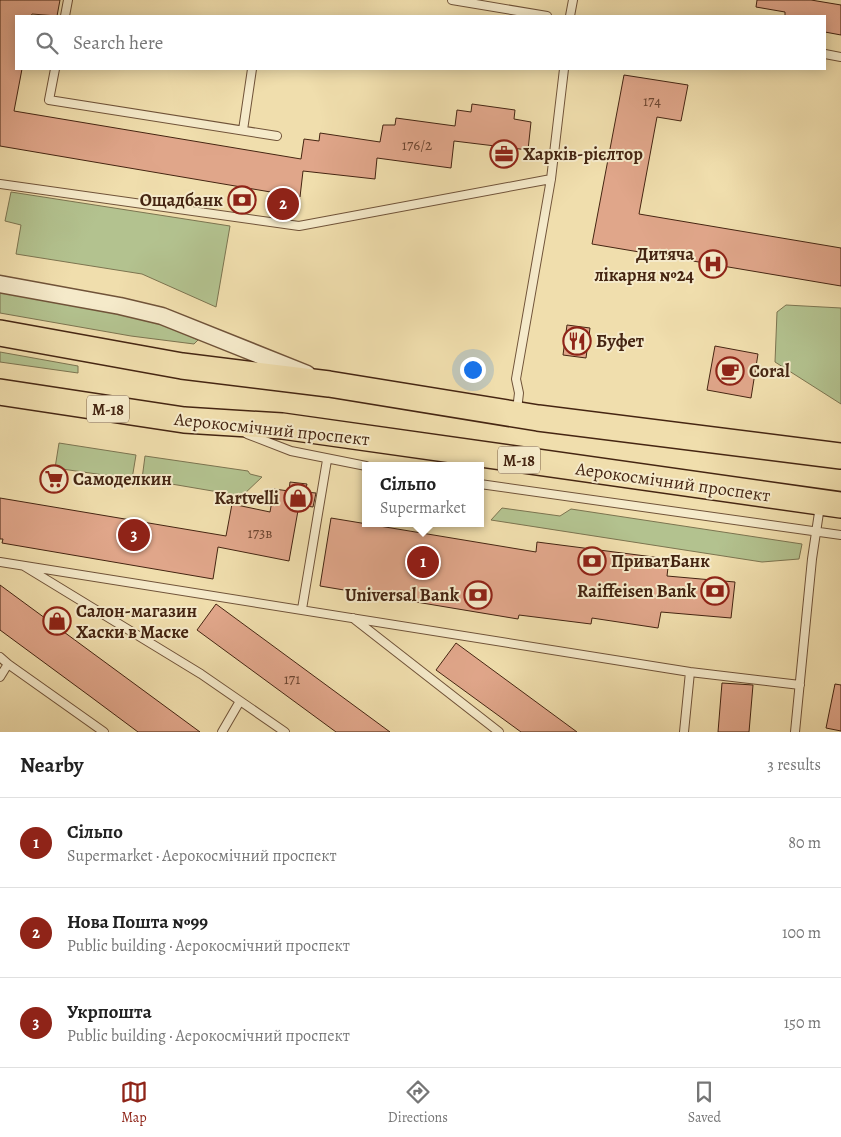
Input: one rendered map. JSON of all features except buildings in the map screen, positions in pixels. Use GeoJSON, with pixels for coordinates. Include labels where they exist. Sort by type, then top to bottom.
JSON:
{"type":"FeatureCollection","features":[{"type":"Feature","properties":{"kind":"main road"},"geometry":{"type":"LineString","coordinates":[[0,333],[182,366],[330,384],[516,415],[841,456]]}},
{"type":"Feature","properties":{"kind":"main road","name":"Аерокосмічний проспект"},"geometry":{"type":"LineString","coordinates":[[0,392],[142,414],[217,422],[282,426],[831,504]]}},
{"type":"Feature","properties":{"kind":"street"},"geometry":{"type":"LineString","coordinates":[[0,284],[120,306],[162,316],[330,384]]}},
{"type":"Feature","properties":{"kind":"lane"},"geometry":{"type":"LineString","coordinates":[[64,15],[68,0]]}},
{"type":"Feature","properties":{"kind":"lane"},"geometry":{"type":"LineString","coordinates":[[452,0],[542,15]]}},
{"type":"Feature","properties":{"kind":"lane"},"geometry":{"type":"LineString","coordinates":[[570,15],[573,0]]}},
{"type":"Feature","properties":{"kind":"lane"},"geometry":{"type":"LineString","coordinates":[[826,54],[841,57]]}},
{"type":"Feature","properties":{"kind":"lane"},"geometry":{"type":"LineString","coordinates":[[55,70],[49,100],[277,136]]}},
{"type":"Feature","properties":{"kind":"lane"},"geometry":{"type":"LineString","coordinates":[[243,130],[252,70]]}},
{"type":"Feature","properties":{"kind":"lane"},"geometry":{"type":"LineString","coordinates":[[516,415],[519,392],[516,379],[552,179],[564,70]]}},
{"type":"Feature","properties":{"kind":"lane"},"geometry":{"type":"LineString","coordinates":[[0,184],[299,226],[552,179]]}},
{"type":"Feature","properties":{"kind":"lane"},"geometry":{"type":"LineString","coordinates":[[217,422],[291,451],[327,460],[362,465]]}},
{"type":"Feature","properties":{"kind":"lane"},"geometry":{"type":"LineString","coordinates":[[302,609],[327,460]]}},
{"type":"Feature","properties":{"kind":"lane"},"geometry":{"type":"LineString","coordinates":[[484,485],[841,535]]}},
{"type":"Feature","properties":{"kind":"lane"},"geometry":{"type":"LineString","coordinates":[[795,732],[816,532],[831,504]]}},
{"type":"Feature","properties":{"kind":"lane"},"geometry":{"type":"LineString","coordinates":[[0,562],[690,672],[800,685]]}},
{"type":"Feature","properties":{"kind":"lane"},"geometry":{"type":"LineString","coordinates":[[20,564],[201,674],[285,732]]}},
{"type":"Feature","properties":{"kind":"lane"},"geometry":{"type":"LineString","coordinates":[[352,617],[499,732]]}},
{"type":"Feature","properties":{"kind":"lane"},"geometry":{"type":"LineString","coordinates":[[0,658],[104,732]]}},
{"type":"Feature","properties":{"kind":"lane"},"geometry":{"type":"LineString","coordinates":[[0,677],[8,664]]}},
{"type":"Feature","properties":{"kind":"lane"},"geometry":{"type":"LineString","coordinates":[[684,732],[690,672]]}},
{"type":"Feature","properties":{"kind":"lane"},"geometry":{"type":"LineString","coordinates":[[222,732],[240,701]]}},
{"type":"Feature","properties":{"kind":"green space"},"geometry":{"type":"Polygon","coordinates":[[[11,192],[230,226],[216,307],[142,274],[16,254],[21,225],[5,221],[11,192]]]}},
{"type":"Feature","properties":{"kind":"green space"},"geometry":{"type":"Polygon","coordinates":[[[0,292],[144,315],[198,340],[194,344],[131,336],[0,313],[0,292]]]}},
{"type":"Feature","properties":{"kind":"green space"},"geometry":{"type":"Polygon","coordinates":[[[786,305],[841,308],[841,404],[775,362],[777,312],[786,305]]]}},
{"type":"Feature","properties":{"kind":"green space"},"geometry":{"type":"Polygon","coordinates":[[[0,352],[78,366],[78,373],[0,362],[0,352]]]}},
{"type":"Feature","properties":{"kind":"green space"},"geometry":{"type":"Polygon","coordinates":[[[59,443],[136,455],[132,479],[55,468],[59,443]]]}},
{"type":"Feature","properties":{"kind":"green space"},"geometry":{"type":"Polygon","coordinates":[[[145,456],[248,471],[250,474],[262,477],[242,496],[142,479],[145,456]]]}},
{"type":"Feature","properties":{"kind":"green space"},"geometry":{"type":"Polygon","coordinates":[[[502,508],[560,516],[571,509],[802,544],[799,559],[762,562],[491,520],[502,508]]]}},
{"type":"Feature","properties":{"kind":"place","name":"Харків-рієлтор"},"geometry":{"type":"Point","coordinates":[504,154]}},
{"type":"Feature","properties":{"kind":"place","name":"Ощадбанк"},"geometry":{"type":"Point","coordinates":[242,200]}},
{"type":"Feature","properties":{"kind":"place","name":"Нова Пошта №99"},"geometry":{"type":"Point","coordinates":[283,204]}},
{"type":"Feature","properties":{"kind":"place","name":"Дитяча лікарня №24"},"geometry":{"type":"Point","coordinates":[713,264]}},
{"type":"Feature","properties":{"kind":"place","name":"Буфет"},"geometry":{"type":"Point","coordinates":[577,341]}},
{"type":"Feature","properties":{"kind":"place","name":"Coral"},"geometry":{"type":"Point","coordinates":[730,371]}},
{"type":"Feature","properties":{"kind":"place","name":"Самоделкин"},"geometry":{"type":"Point","coordinates":[54,479]}},
{"type":"Feature","properties":{"kind":"place","name":"Kartvelli"},"geometry":{"type":"Point","coordinates":[298,498]}},
{"type":"Feature","properties":{"kind":"place","name":"Укрпошта"},"geometry":{"type":"Point","coordinates":[134,535]}},
{"type":"Feature","properties":{"kind":"place","name":"ПриватБанк"},"geometry":{"type":"Point","coordinates":[592,561]}},
{"type":"Feature","properties":{"kind":"place","name":"Сільпо"},"geometry":{"type":"Point","coordinates":[423,562]}},
{"type":"Feature","properties":{"kind":"place","name":"Raiffeisen Bank"},"geometry":{"type":"Point","coordinates":[715,591]}},
{"type":"Feature","properties":{"kind":"place","name":"Universal Bank"},"geometry":{"type":"Point","coordinates":[478,595]}},
{"type":"Feature","properties":{"kind":"place","name":"Салон-магазин Хаски в Маске"},"geometry":{"type":"Point","coordinates":[57,621]}}]}
